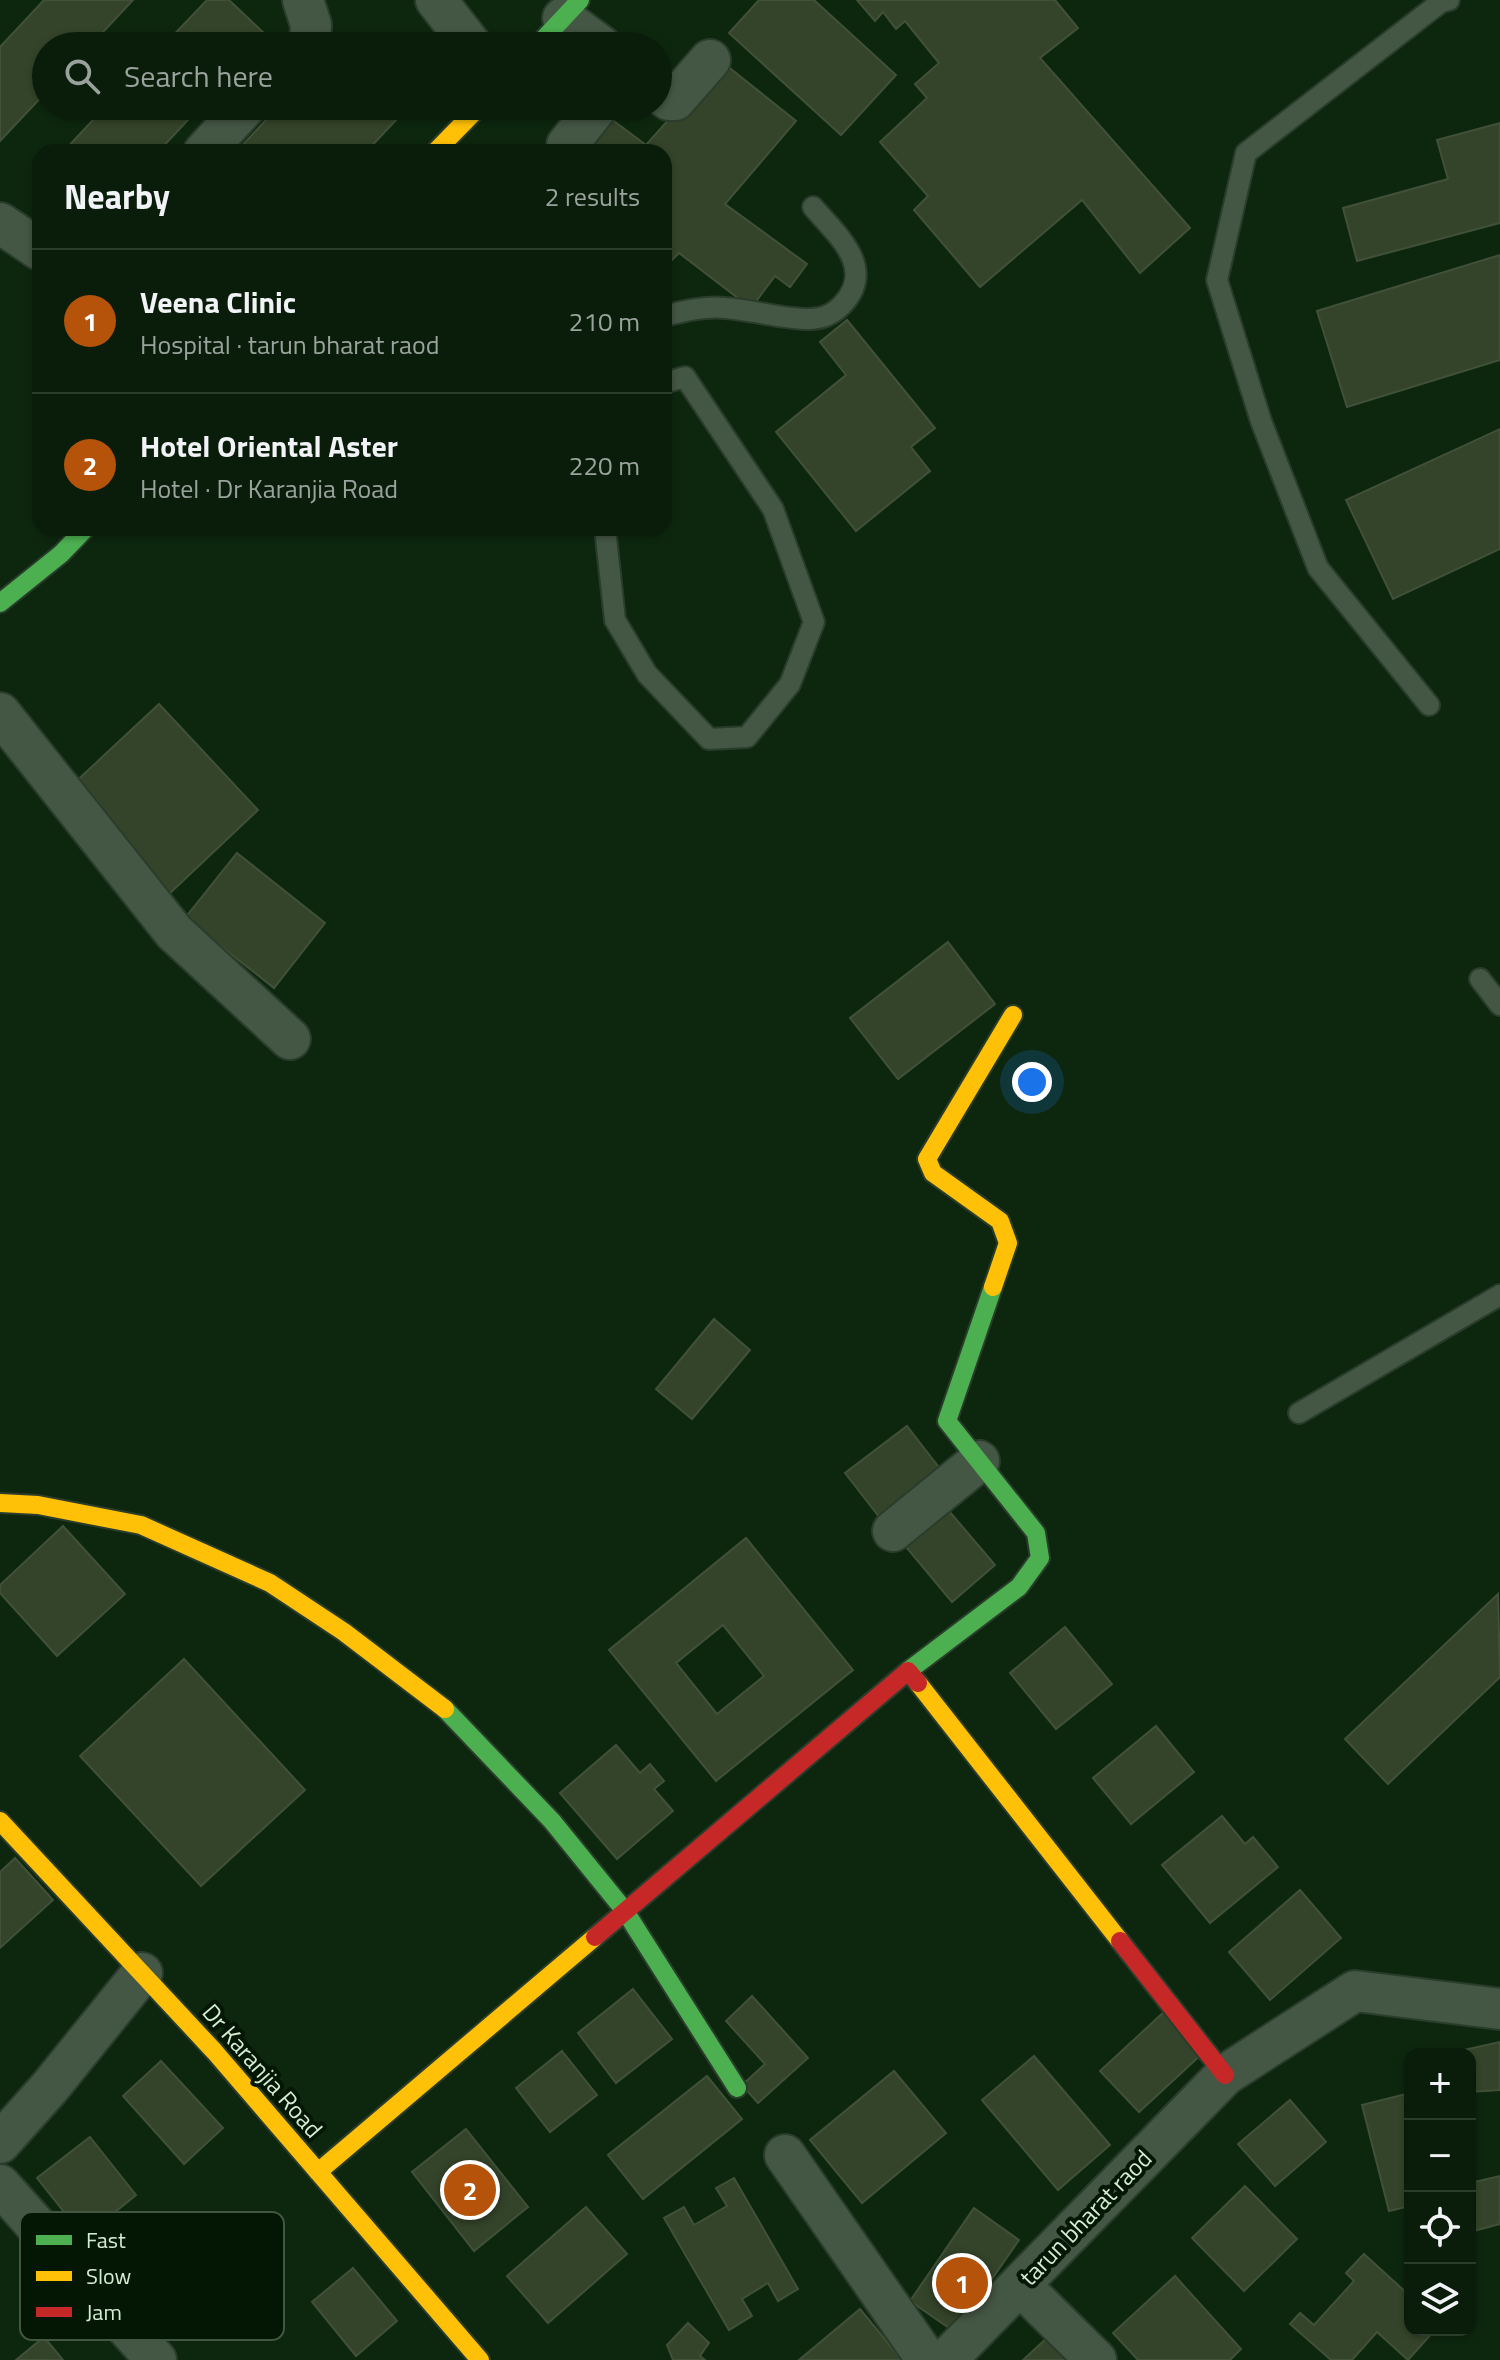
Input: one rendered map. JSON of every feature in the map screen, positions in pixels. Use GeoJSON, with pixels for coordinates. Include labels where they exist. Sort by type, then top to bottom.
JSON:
{"type":"FeatureCollection","features":[{"type":"Feature","properties":{"kind":"street"},"geometry":{"type":"LineString","coordinates":[[303,0],[311,25],[310,32]]}},
{"type":"Feature","properties":{"kind":"street"},"geometry":{"type":"LineString","coordinates":[[436,0],[461,32]]}},
{"type":"Feature","properties":{"kind":"street"},"geometry":{"type":"LineString","coordinates":[[560,21],[578,32]]}},
{"type":"Feature","properties":{"kind":"street"},"geometry":{"type":"LineString","coordinates":[[672,100],[710,60]]}},
{"type":"Feature","properties":{"kind":"street"},"geometry":{"type":"LineString","coordinates":[[211,144],[233,120]]}},
{"type":"Feature","properties":{"kind":"street"},"geometry":{"type":"LineString","coordinates":[[443,144],[466,120]]}},
{"type":"Feature","properties":{"kind":"street"},"geometry":{"type":"LineString","coordinates":[[568,144],[587,120]]}},
{"type":"Feature","properties":{"kind":"street"},"geometry":{"type":"LineString","coordinates":[[0,223],[32,245]]}},
{"type":"Feature","properties":{"kind":"street"},"geometry":{"type":"LineString","coordinates":[[0,603],[61,554],[78,536]]}},
{"type":"Feature","properties":{"kind":"street"},"geometry":{"type":"LineString","coordinates":[[0,713],[174,932],[290,1039]]}},
{"type":"Feature","properties":{"kind":"street"},"geometry":{"type":"LineString","coordinates":[[318,2172],[908,1671],[1019,1587],[1040,1558],[1036,1533],[947,1421],[1008,1243],[1000,1221],[933,1173],[927,1159],[1013,1015]]}},
{"type":"Feature","properties":{"kind":"street"},"geometry":{"type":"LineString","coordinates":[[893,1531],[979,1461]]}},
{"type":"Feature","properties":{"kind":"street"},"geometry":{"type":"LineString","coordinates":[[0,1503],[38,1505],[141,1525],[270,1583],[344,1632],[455,1717],[552,1821],[625,1911],[737,2088]]}},
{"type":"Feature","properties":{"kind":"street"},"geometry":{"type":"LineString","coordinates":[[908,1671],[1225,2075]]}},
{"type":"Feature","properties":{"kind":"street","name":"Dr Karanjia Road"},"geometry":{"type":"LineString","coordinates":[[0,1821],[214,2051],[480,2360]]}},
{"type":"Feature","properties":{"kind":"street"},"geometry":{"type":"LineString","coordinates":[[0,2143],[50,2087],[142,1973]]}},
{"type":"Feature","properties":{"kind":"street","name":"tarun bharat raod"},"geometry":{"type":"LineString","coordinates":[[946,2360],[1225,2075],[1355,1991],[1500,2009]]}},
{"type":"Feature","properties":{"kind":"street"},"geometry":{"type":"LineString","coordinates":[[785,2155],[927,2360]]}},
{"type":"Feature","properties":{"kind":"street"},"geometry":{"type":"LineString","coordinates":[[0,2185],[24,2212]]}},
{"type":"Feature","properties":{"kind":"street"},"geometry":{"type":"LineString","coordinates":[[1021,2286],[1096,2360]]}},
{"type":"Feature","properties":{"kind":"street"},"geometry":{"type":"LineString","coordinates":[[138,2340],[156,2360]]}},
{"type":"Feature","properties":{"kind":"lane"},"geometry":{"type":"LineString","coordinates":[[1429,705],[1318,568],[1261,421],[1217,280],[1246,153],[1441,2],[1449,0]]}},
{"type":"Feature","properties":{"kind":"lane"},"geometry":{"type":"LineString","coordinates":[[672,314],[700,308],[724,308],[783,318],[812,319],[828,316],[836,310],[849,297],[857,282],[855,270],[849,249],[813,207]]}},
{"type":"Feature","properties":{"kind":"lane"},"geometry":{"type":"LineString","coordinates":[[606,536],[615,620],[647,674],[709,739],[747,737],[790,684],[814,622],[773,509],[685,377],[672,381]]}},
{"type":"Feature","properties":{"kind":"lane"},"geometry":{"type":"LineString","coordinates":[[1480,979],[1500,1005]]}},
{"type":"Feature","properties":{"kind":"lane"},"geometry":{"type":"LineString","coordinates":[[1299,1413],[1500,1295]]}},
{"type":"Feature","properties":{"kind":"building"},"geometry":{"type":"Polygon","coordinates":[[[44,0],[133,0],[103,32],[32,32],[32,107],[0,141],[0,47],[44,0]]]}},
{"type":"Feature","properties":{"kind":"building"},"geometry":{"type":"Polygon","coordinates":[[[207,0],[229,0],[263,32],[176,32],[207,0]]]}},
{"type":"Feature","properties":{"kind":"building"},"geometry":{"type":"Polygon","coordinates":[[[759,0],[814,0],[896,75],[841,135],[729,33],[759,0]]]}},
{"type":"Feature","properties":{"kind":"building"},"geometry":{"type":"Polygon","coordinates":[[[857,0],[1055,0],[1078,28],[1040,58],[1190,228],[1140,273],[1082,200],[980,287],[914,210],[928,196],[880,142],[927,98],[915,84],[939,63],[905,21],[896,29],[883,12],[875,21],[857,0]]]}},
{"type":"Feature","properties":{"kind":"building"},"geometry":{"type":"Polygon","coordinates":[[[721,61],[796,121],[725,204],[807,264],[790,287],[775,276],[751,308],[679,253],[672,260],[672,144],[647,144],[668,120],[672,120],[672,116],[721,61]]]}},
{"type":"Feature","properties":{"kind":"building"},"geometry":{"type":"Polygon","coordinates":[[[93,120],[188,120],[165,144],[70,144],[93,120]]]}},
{"type":"Feature","properties":{"kind":"building"},"geometry":{"type":"Polygon","coordinates":[[[266,120],[396,120],[374,144],[243,144],[266,120]]]}},
{"type":"Feature","properties":{"kind":"building"},"geometry":{"type":"Polygon","coordinates":[[[608,120],[613,120],[645,144],[587,144],[608,120]]]}},
{"type":"Feature","properties":{"kind":"building"},"geometry":{"type":"Polygon","coordinates":[[[1500,123],[1500,223],[1357,261],[1343,208],[1448,179],[1437,140],[1500,123]]]}},
{"type":"Feature","properties":{"kind":"building"},"geometry":{"type":"Polygon","coordinates":[[[1500,255],[1500,360],[1347,407],[1317,311],[1500,255]]]}},
{"type":"Feature","properties":{"kind":"building"},"geometry":{"type":"Polygon","coordinates":[[[847,320],[935,428],[911,447],[930,471],[856,531],[776,432],[846,375],[820,342],[847,320]]]}},
{"type":"Feature","properties":{"kind":"building"},"geometry":{"type":"Polygon","coordinates":[[[1500,429],[1500,549],[1393,599],[1346,500],[1500,429]]]}},
{"type":"Feature","properties":{"kind":"building"},"geometry":{"type":"Polygon","coordinates":[[[159,704],[258,810],[169,894],[69,788],[159,704]]]}},
{"type":"Feature","properties":{"kind":"building"},"geometry":{"type":"Polygon","coordinates":[[[237,853],[325,923],[274,988],[185,918],[237,853]]]}},
{"type":"Feature","properties":{"kind":"building"},"geometry":{"type":"Polygon","coordinates":[[[948,942],[995,1004],[898,1079],[850,1018],[948,942]]]}},
{"type":"Feature","properties":{"kind":"building"},"geometry":{"type":"Polygon","coordinates":[[[714,1319],[750,1350],[692,1419],[656,1389],[714,1319]]]}},
{"type":"Feature","properties":{"kind":"building"},"geometry":{"type":"Polygon","coordinates":[[[907,1426],[948,1479],[887,1527],[845,1473],[907,1426]]]}},
{"type":"Feature","properties":{"kind":"building"},"geometry":{"type":"Polygon","coordinates":[[[949,1511],[995,1565],[952,1602],[906,1547],[949,1511]]]}},
{"type":"Feature","properties":{"kind":"building"},"geometry":{"type":"Polygon","coordinates":[[[63,1526],[125,1594],[57,1656],[0,1593],[0,1585],[63,1526]]]}},
{"type":"Feature","properties":{"kind":"building"},"geometry":{"type":"Polygon","coordinates":[[[746,1538],[853,1670],[716,1781],[609,1650],[746,1538]],[[723,1625],[676,1663],[717,1714],[764,1676],[723,1625]]]}},
{"type":"Feature","properties":{"kind":"building"},"geometry":{"type":"Polygon","coordinates":[[[1498,1594],[1500,1677],[1388,1784],[1345,1739],[1498,1594]]]}},
{"type":"Feature","properties":{"kind":"building"},"geometry":{"type":"Polygon","coordinates":[[[1065,1627],[1112,1684],[1056,1729],[1010,1673],[1065,1627]]]}},
{"type":"Feature","properties":{"kind":"building"},"geometry":{"type":"Polygon","coordinates":[[[184,1659],[305,1790],[201,1886],[80,1756],[184,1659]]]}},
{"type":"Feature","properties":{"kind":"building"},"geometry":{"type":"Polygon","coordinates":[[[1156,1726],[1194,1772],[1131,1824],[1093,1778],[1156,1726]]]}},
{"type":"Feature","properties":{"kind":"building"},"geometry":{"type":"Polygon","coordinates":[[[616,1745],[640,1773],[650,1764],[664,1781],[654,1789],[673,1811],[617,1859],[560,1793],[616,1745]]]}},
{"type":"Feature","properties":{"kind":"building"},"geometry":{"type":"Polygon","coordinates":[[[1222,1816],[1245,1844],[1253,1837],[1278,1867],[1210,1923],[1162,1865],[1222,1816]]]}},
{"type":"Feature","properties":{"kind":"building"},"geometry":{"type":"Polygon","coordinates":[[[15,1858],[53,1900],[0,1948],[0,1872],[15,1858]]]}},
{"type":"Feature","properties":{"kind":"building"},"geometry":{"type":"Polygon","coordinates":[[[1300,1890],[1341,1938],[1270,2000],[1229,1952],[1300,1890]]]}},
{"type":"Feature","properties":{"kind":"building"},"geometry":{"type":"Polygon","coordinates":[[[633,1989],[672,2039],[616,2083],[578,2033],[633,1989]]]}},
{"type":"Feature","properties":{"kind":"building"},"geometry":{"type":"Polygon","coordinates":[[[752,1996],[808,2058],[758,2103],[742,2085],[765,2064],[726,2021],[752,1996]]]}},
{"type":"Feature","properties":{"kind":"building"},"geometry":{"type":"Polygon","coordinates":[[[1165,2011],[1204,2052],[1139,2112],[1100,2071],[1165,2011]]]}},
{"type":"Feature","properties":{"kind":"building"},"geometry":{"type":"Polygon","coordinates":[[[1500,2042],[1500,2090],[1476,2092],[1476,2048],[1473,2048],[1500,2042]]]}},
{"type":"Feature","properties":{"kind":"building"},"geometry":{"type":"Polygon","coordinates":[[[562,2051],[597,2095],[550,2132],[516,2088],[562,2051]]]}},
{"type":"Feature","properties":{"kind":"building"},"geometry":{"type":"Polygon","coordinates":[[[1034,2056],[1110,2145],[1058,2190],[982,2100],[1034,2056]]]}},
{"type":"Feature","properties":{"kind":"building"},"geometry":{"type":"Polygon","coordinates":[[[161,2061],[223,2128],[184,2164],[123,2096],[161,2061]]]}},
{"type":"Feature","properties":{"kind":"building"},"geometry":{"type":"Polygon","coordinates":[[[894,2071],[946,2133],[862,2203],[810,2140],[894,2071]]]}},
{"type":"Feature","properties":{"kind":"building"},"geometry":{"type":"Polygon","coordinates":[[[707,2076],[742,2119],[643,2199],[608,2155],[707,2076]]]}},
{"type":"Feature","properties":{"kind":"building"},"geometry":{"type":"Polygon","coordinates":[[[1404,2094],[1404,2207],[1389,2211],[1362,2105],[1404,2094]]]}},
{"type":"Feature","properties":{"kind":"building"},"geometry":{"type":"Polygon","coordinates":[[[1290,2100],[1326,2142],[1275,2186],[1238,2144],[1290,2100]]]}},
{"type":"Feature","properties":{"kind":"building"},"geometry":{"type":"Polygon","coordinates":[[[466,2129],[528,2207],[474,2251],[412,2172],[466,2129]]]}},
{"type":"Feature","properties":{"kind":"building"},"geometry":{"type":"Polygon","coordinates":[[[90,2137],[136,2195],[115,2212],[64,2212],[37,2178],[90,2137]]]}},
{"type":"Feature","properties":{"kind":"building"},"geometry":{"type":"Polygon","coordinates":[[[1500,2176],[1500,2224],[1476,2230],[1476,2192],[1476,2182],[1500,2176]]]}},
{"type":"Feature","properties":{"kind":"building"},"geometry":{"type":"Polygon","coordinates":[[[734,2178],[798,2289],[778,2301],[768,2283],[742,2299],[752,2316],[729,2330],[664,2218],[684,2207],[694,2225],[727,2206],[716,2188],[734,2178]]]}},
{"type":"Feature","properties":{"kind":"building"},"geometry":{"type":"Polygon","coordinates":[[[1245,2186],[1297,2239],[1244,2291],[1192,2238],[1245,2186]]]}},
{"type":"Feature","properties":{"kind":"building"},"geometry":{"type":"Polygon","coordinates":[[[586,2207],[627,2254],[548,2323],[507,2276],[586,2207]]]}},
{"type":"Feature","properties":{"kind":"building"},"geometry":{"type":"Polygon","coordinates":[[[974,2208],[1019,2240],[955,2332],[910,2301],[974,2208]]]}},
{"type":"Feature","properties":{"kind":"building"},"geometry":{"type":"Polygon","coordinates":[[[1364,2254],[1404,2291],[1404,2336],[1430,2336],[1408,2360],[1377,2332],[1352,2360],[1331,2360],[1290,2324],[1300,2313],[1314,2325],[1354,2281],[1346,2273],[1364,2254]]]}},
{"type":"Feature","properties":{"kind":"building"},"geometry":{"type":"Polygon","coordinates":[[[353,2268],[397,2321],[356,2356],[312,2302],[353,2268]]]}},
{"type":"Feature","properties":{"kind":"building"},"geometry":{"type":"Polygon","coordinates":[[[1175,2276],[1241,2349],[1230,2360],[1138,2360],[1113,2333],[1175,2276]]]}},
{"type":"Feature","properties":{"kind":"building"},"geometry":{"type":"Polygon","coordinates":[[[860,2309],[902,2360],[799,2360],[860,2309]]]}},
{"type":"Feature","properties":{"kind":"building"},"geometry":{"type":"Polygon","coordinates":[[[688,2323],[709,2343],[700,2356],[705,2360],[673,2360],[667,2345],[688,2323]]]}},
{"type":"Feature","properties":{"kind":"building"},"geometry":{"type":"Polygon","coordinates":[[[1048,2337],[1068,2360],[1023,2360],[1048,2337]]]}},
{"type":"Feature","properties":{"kind":"building"},"geometry":{"type":"Polygon","coordinates":[[[40,2340],[46,2340],[63,2360],[16,2360],[40,2340]]]}},
{"type":"Feature","properties":{"kind":"traffic: fast"},"geometry":{"type":"LineString","coordinates":[[550,32],[580,0]]}},
{"type":"Feature","properties":{"kind":"traffic: fast"},"geometry":{"type":"LineString","coordinates":[[0,603],[61,554],[78,536]]}},
{"type":"Feature","properties":{"kind":"traffic: fast"},"geometry":{"type":"LineString","coordinates":[[908,1671],[1019,1587],[1040,1558],[1036,1533],[947,1421],[993,1287]]}},
{"type":"Feature","properties":{"kind":"traffic: fast"},"geometry":{"type":"LineString","coordinates":[[445,1709],[552,1821],[625,1911],[737,2088]]}},
{"type":"Feature","properties":{"kind":"traffic: slow"},"geometry":{"type":"LineString","coordinates":[[443,144],[466,120]]}},
{"type":"Feature","properties":{"kind":"traffic: slow"},"geometry":{"type":"LineString","coordinates":[[993,1287],[1008,1243],[1000,1221],[933,1173],[927,1159],[1013,1015]]}},
{"type":"Feature","properties":{"kind":"traffic: slow"},"geometry":{"type":"LineString","coordinates":[[0,1503],[38,1505],[141,1525],[270,1583],[344,1632],[445,1709]]}},
{"type":"Feature","properties":{"kind":"traffic: slow"},"geometry":{"type":"LineString","coordinates":[[918,1683],[1120,1941]]}},
{"type":"Feature","properties":{"kind":"traffic: slow"},"geometry":{"type":"LineString","coordinates":[[0,1821],[214,2051],[480,2360]]}},
{"type":"Feature","properties":{"kind":"traffic: slow"},"geometry":{"type":"LineString","coordinates":[[318,2172],[595,1937]]}},
{"type":"Feature","properties":{"kind":"traffic: jam"},"geometry":{"type":"LineString","coordinates":[[595,1937],[908,1671],[918,1683]]}},
{"type":"Feature","properties":{"kind":"traffic: jam"},"geometry":{"type":"LineString","coordinates":[[1120,1941],[1225,2075]]}},
{"type":"Feature","properties":{"kind":"place","name":"Hotel Oriental Aster"},"geometry":{"type":"Point","coordinates":[470,2190]}},
{"type":"Feature","properties":{"kind":"place","name":"Veena Clinic"},"geometry":{"type":"Point","coordinates":[962,2283]}}]}
